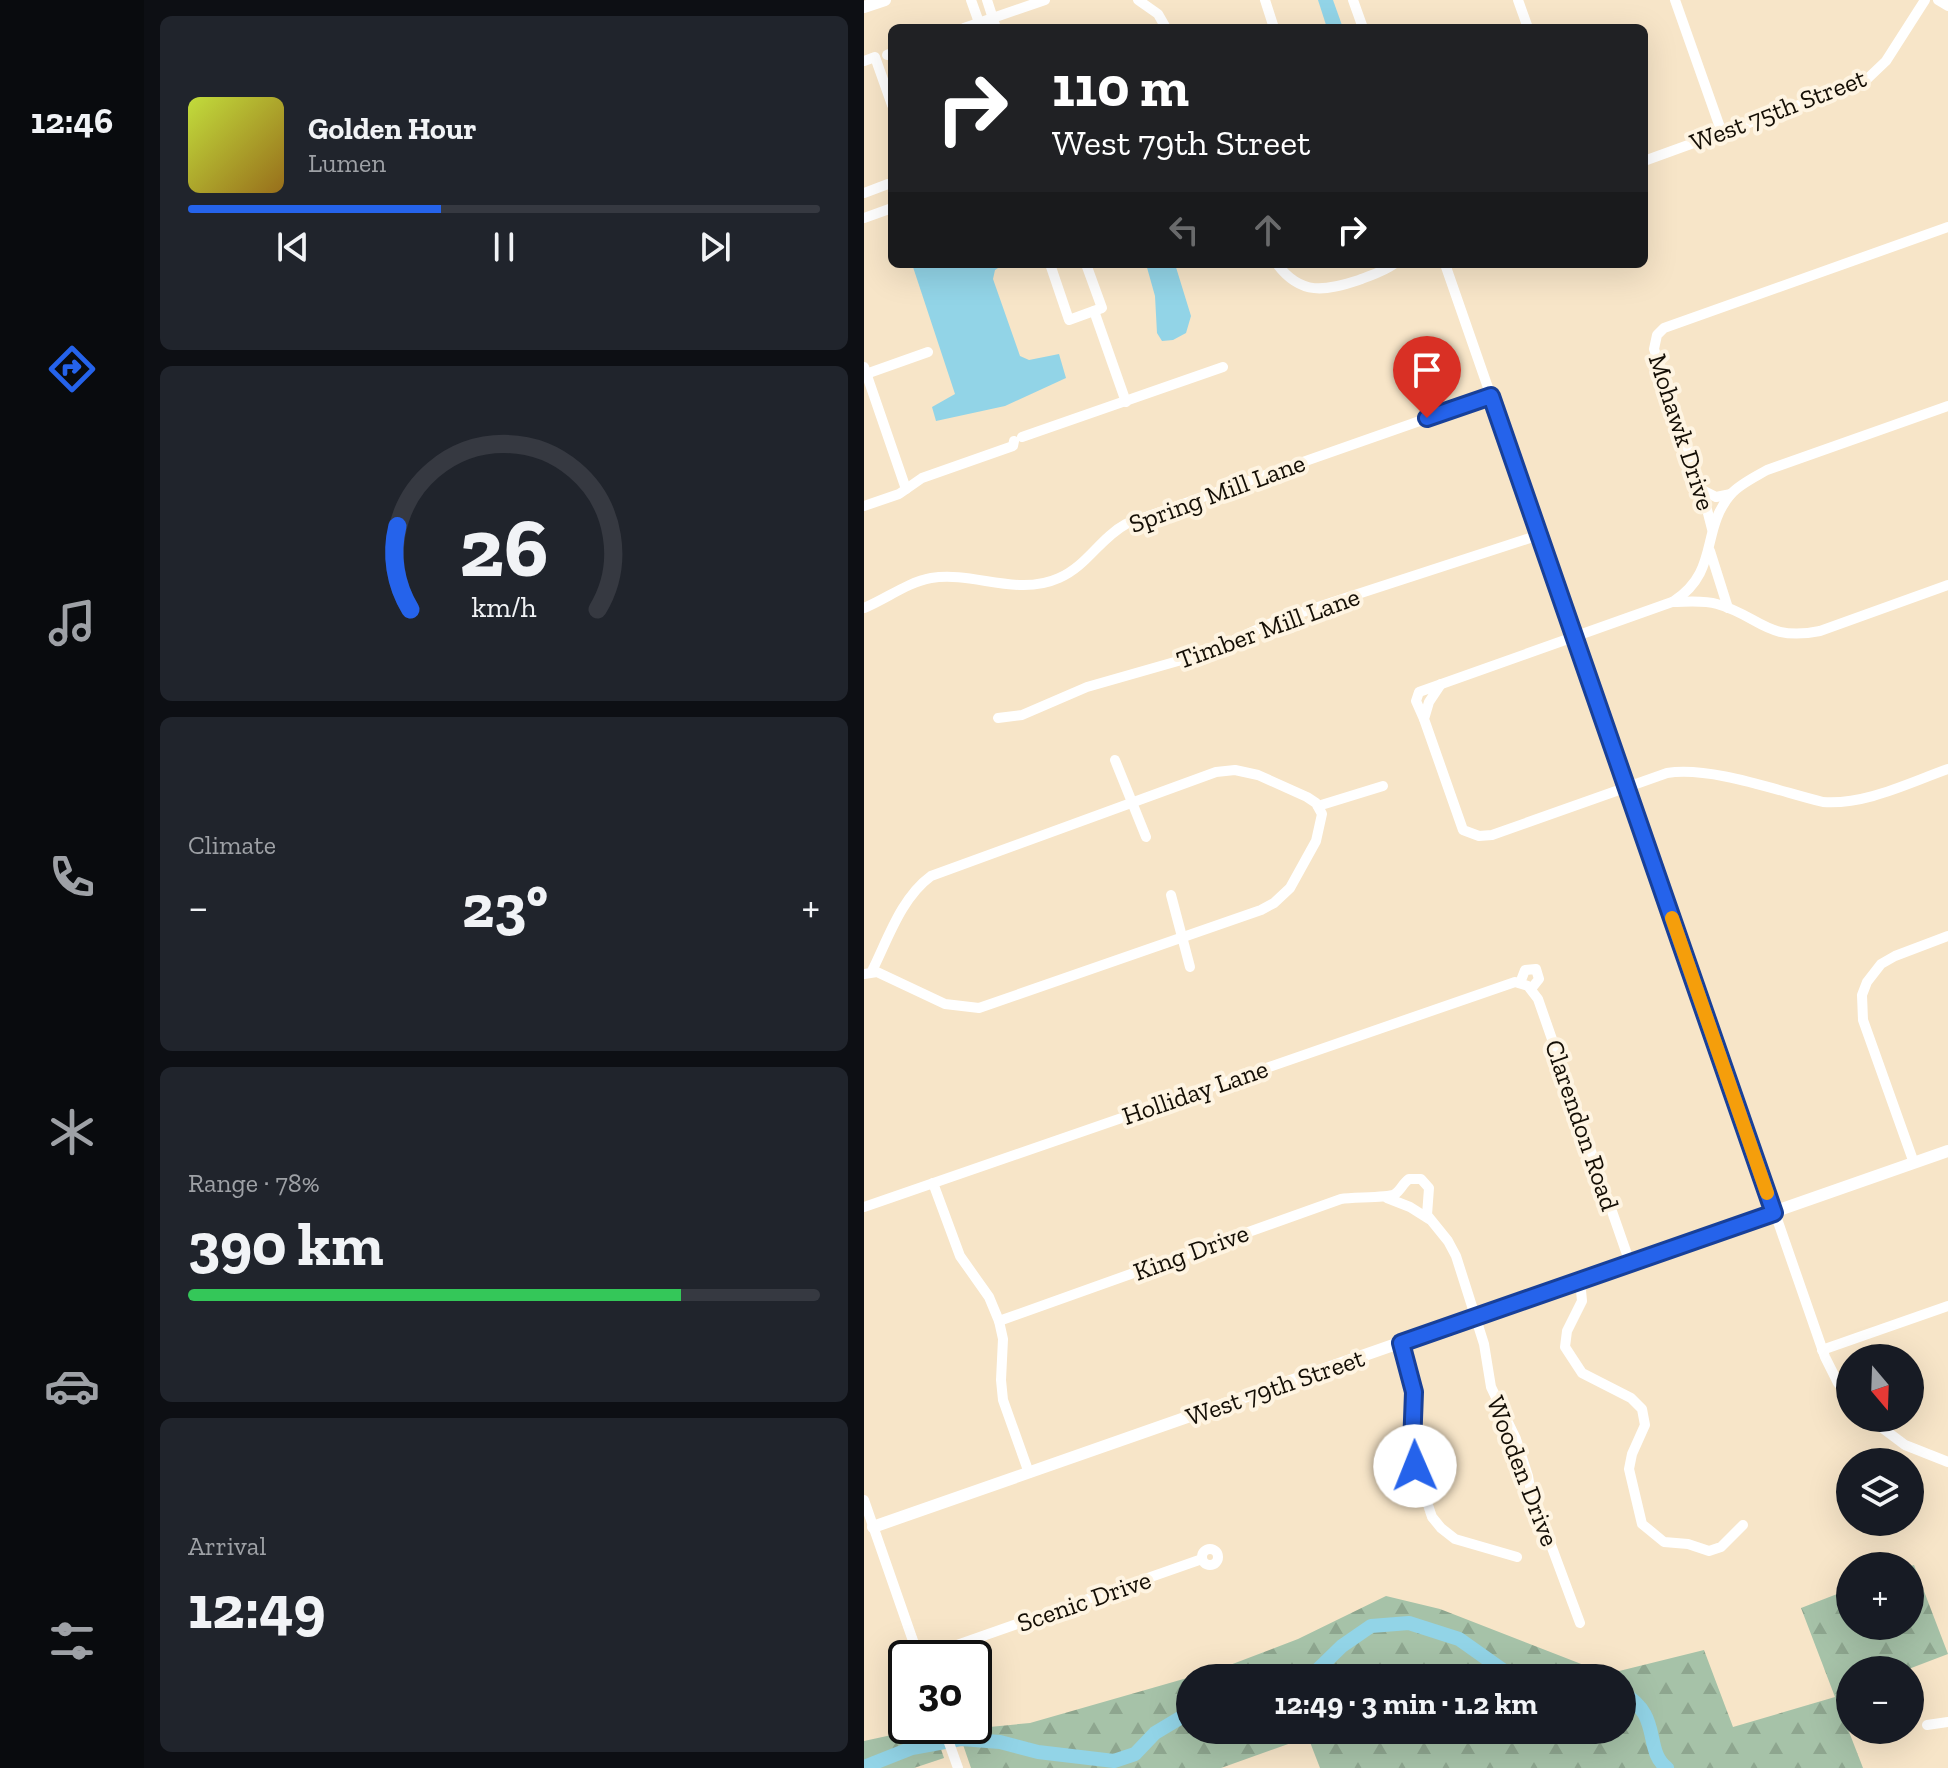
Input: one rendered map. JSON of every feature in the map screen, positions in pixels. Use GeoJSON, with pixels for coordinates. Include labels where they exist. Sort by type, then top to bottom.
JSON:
{"type":"FeatureCollection","features":[{"type":"Feature","properties":{"kind":"main road"},"geometry":{"type":"LineString","coordinates":[[864,7],[885,0]]}},
{"type":"Feature","properties":{"kind":"main road","name":"West 79th Street"},"geometry":{"type":"LineString","coordinates":[[873,1527],[1948,1151]]}},
{"type":"Feature","properties":{"kind":"street"},"geometry":{"type":"LineString","coordinates":[[971,0],[980,24]]}},
{"type":"Feature","properties":{"kind":"street"},"geometry":{"type":"LineString","coordinates":[[987,0],[995,23],[1045,0]]}},
{"type":"Feature","properties":{"kind":"street"},"geometry":{"type":"LineString","coordinates":[[1138,0],[1158,14],[1164,24]]}},
{"type":"Feature","properties":{"kind":"street"},"geometry":{"type":"LineString","coordinates":[[1265,0],[1273,24]]}},
{"type":"Feature","properties":{"kind":"street"},"geometry":{"type":"LineString","coordinates":[[1353,0],[1362,24]]}},
{"type":"Feature","properties":{"kind":"street"},"geometry":{"type":"LineString","coordinates":[[1518,0],[1527,24]]}},
{"type":"Feature","properties":{"kind":"street"},"geometry":{"type":"LineString","coordinates":[[1675,0],[1722,133]]}},
{"type":"Feature","properties":{"kind":"street","name":"West 75th Street"},"geometry":{"type":"LineString","coordinates":[[1648,160],[1868,79],[1886,61],[1925,0]]}},
{"type":"Feature","properties":{"kind":"street"},"geometry":{"type":"LineString","coordinates":[[1938,0],[1948,6]]}},
{"type":"Feature","properties":{"kind":"street"},"geometry":{"type":"LineString","coordinates":[[864,61],[875,57],[888,94]]}},
{"type":"Feature","properties":{"kind":"street"},"geometry":{"type":"LineString","coordinates":[[864,193],[888,184]]}},
{"type":"Feature","properties":{"kind":"street"},"geometry":{"type":"LineString","coordinates":[[864,218],[888,209]]}},
{"type":"Feature","properties":{"kind":"street","name":"Mohawk Drive"},"geometry":{"type":"LineString","coordinates":[[1712,529],[1702,490],[1654,349],[1657,335],[1664,328],[1948,227]]}},
{"type":"Feature","properties":{"kind":"street"},"geometry":{"type":"LineString","coordinates":[[1051,268],[1069,320],[1102,308],[1087,268]]}},
{"type":"Feature","properties":{"kind":"street"},"geometry":{"type":"LineString","coordinates":[[1281,268],[1301,285],[1323,289],[1377,274],[1387,268]]}},
{"type":"Feature","properties":{"kind":"street"},"geometry":{"type":"LineString","coordinates":[[1446,268],[1822,1350],[1836,1379]]}},
{"type":"Feature","properties":{"kind":"street"},"geometry":{"type":"LineString","coordinates":[[1094,311],[1126,402]]}},
{"type":"Feature","properties":{"kind":"street"},"geometry":{"type":"LineString","coordinates":[[906,489],[865,370],[928,352]]}},
{"type":"Feature","properties":{"kind":"street"},"geometry":{"type":"LineString","coordinates":[[864,506],[906,489],[922,478],[1013,446],[1018,439],[1223,367]]}},
{"type":"Feature","properties":{"kind":"street","name":"Spring Mill Lane"},"geometry":{"type":"LineString","coordinates":[[864,608],[929,578],[946,577],[1021,586],[1059,578],[1077,568],[1105,538],[1126,524],[1491,396]]}},
{"type":"Feature","properties":{"kind":"street"},"geometry":{"type":"LineString","coordinates":[[1948,406],[1767,470],[1743,484],[1731,494],[1712,529],[1699,578],[1672,602],[1419,692],[1416,697],[1463,830],[1479,836],[1492,835],[1667,773],[1693,771],[1838,803],[1863,799],[1948,769]]}},
{"type":"Feature","properties":{"kind":"street"},"geometry":{"type":"LineString","coordinates":[[1702,490],[1716,497],[1731,494]]}},
{"type":"Feature","properties":{"kind":"street","name":"Timber Mill Lane"},"geometry":{"type":"LineString","coordinates":[[998,718],[1022,715],[1087,687],[1206,653],[1278,620],[1539,535]]}},
{"type":"Feature","properties":{"kind":"street"},"geometry":{"type":"LineString","coordinates":[[1709,549],[1728,608]]}},
{"type":"Feature","properties":{"kind":"street"},"geometry":{"type":"LineString","coordinates":[[1672,602],[1707,602],[1728,608],[1773,631],[1804,634],[1948,585]]}},
{"type":"Feature","properties":{"kind":"street"},"geometry":{"type":"LineString","coordinates":[[1424,719],[1429,702],[1441,684]]}},
{"type":"Feature","properties":{"kind":"street"},"geometry":{"type":"LineString","coordinates":[[1115,760],[1146,837]]}},
{"type":"Feature","properties":{"kind":"street"},"geometry":{"type":"LineString","coordinates":[[1235,770],[1258,775],[1307,797],[1319,809],[1321,824],[1313,848],[1290,888],[1280,899],[1261,910],[979,1008],[936,1001],[868,973],[907,901],[916,888],[931,876],[1132,803],[1216,772],[1235,770]]}},
{"type":"Feature","properties":{"kind":"street"},"geometry":{"type":"LineString","coordinates":[[1319,809],[1383,786]]}},
{"type":"Feature","properties":{"kind":"street"},"geometry":{"type":"LineString","coordinates":[[1171,895],[1190,967]]}},
{"type":"Feature","properties":{"kind":"street"},"geometry":{"type":"LineString","coordinates":[[1914,1163],[1863,1017],[1863,992],[1878,967],[1895,956],[1948,936]]}},
{"type":"Feature","properties":{"kind":"street","name":"Holliday Lane"},"geometry":{"type":"LineString","coordinates":[[864,1207],[1509,983],[1526,986],[1538,982],[1536,969],[1527,969],[1526,986]]}},
{"type":"Feature","properties":{"kind":"street","name":"Clarendon Road"},"geometry":{"type":"LineString","coordinates":[[1526,986],[1539,1001],[1630,1263]]}},
{"type":"Feature","properties":{"kind":"street","name":"King Drive"},"geometry":{"type":"LineString","coordinates":[[1385,1198],[1396,1194],[1409,1179],[1421,1179],[1429,1188],[1426,1211],[1429,1219]]}},
{"type":"Feature","properties":{"kind":"street"},"geometry":{"type":"LineString","coordinates":[[933,1183],[960,1256],[989,1297],[999,1321],[1003,1339],[1003,1400],[1029,1473]]}},
{"type":"Feature","properties":{"kind":"street","name":"King Drive"},"geometry":{"type":"LineString","coordinates":[[999,1321],[1341,1199],[1362,1196],[1385,1198],[1410,1207],[1429,1219],[1452,1247],[1476,1317]]}},
{"type":"Feature","properties":{"kind":"street"},"geometry":{"type":"LineString","coordinates":[[1580,1280],[1582,1301],[1567,1331],[1565,1347],[1582,1373],[1631,1398],[1642,1409],[1645,1425],[1629,1469],[1642,1524],[1664,1542],[1688,1544],[1709,1551],[1721,1547],[1743,1525]]}},
{"type":"Feature","properties":{"kind":"street"},"geometry":{"type":"LineString","coordinates":[[1822,1350],[1948,1306]]}},
{"type":"Feature","properties":{"kind":"street","name":"Wooden Drive"},"geometry":{"type":"LineString","coordinates":[[1476,1317],[1486,1350],[1491,1387],[1516,1439],[1528,1476],[1533,1506],[1545,1529],[1580,1623]]}},
{"type":"Feature","properties":{"kind":"street"},"geometry":{"type":"LineString","coordinates":[[1401,1343],[1414,1392],[1412,1447],[1415,1466],[1430,1514],[1455,1539],[1517,1557]]}},
{"type":"Feature","properties":{"kind":"street"},"geometry":{"type":"LineString","coordinates":[[1888,1432],[1905,1445],[1948,1462]]}},
{"type":"Feature","properties":{"kind":"street"},"geometry":{"type":"LineString","coordinates":[[864,1500],[914,1640]]}},
{"type":"Feature","properties":{"kind":"street","name":"Scenic Drive"},"geometry":{"type":"LineString","coordinates":[[971,1640],[1202,1559]]}},
{"type":"Feature","properties":{"kind":"street"},"geometry":{"type":"LineString","coordinates":[[1927,1725],[1948,1722]]}},
{"type":"Feature","properties":{"kind":"street"},"geometry":{"type":"LineString","coordinates":[[949,1744],[956,1764]]}},
{"type":"Feature","properties":{"kind":"green space"},"geometry":{"type":"Polygon","coordinates":[[[1924,1591],[1948,1654],[1924,1663],[1924,1656],[1836,1656],[1836,1744],[1854,1744],[1863,1768],[1320,1768],[1311,1744],[1636,1744],[1636,1667],[1704,1650],[1733,1727],[1835,1697],[1801,1608],[1836,1594],[1836,1640],[1924,1640],[1924,1591]]]}},
{"type":"Feature","properties":{"kind":"green space"},"geometry":{"type":"Polygon","coordinates":[[[1386,1596],[1440,1609],[1581,1664],[1232,1664],[1298,1639],[1386,1596]]]}},
{"type":"Feature","properties":{"kind":"green space"},"geometry":{"type":"Polygon","coordinates":[[[1176,1681],[1176,1744],[1288,1744],[1221,1768],[971,1768],[963,1744],[992,1744],[992,1727],[1030,1723],[1176,1681]]]}},
{"type":"Feature","properties":{"kind":"green space"},"geometry":{"type":"Polygon","coordinates":[[[888,1736],[888,1744],[939,1744],[944,1758],[914,1768],[864,1768],[864,1741],[888,1736]]]}},
{"type":"Feature","properties":{"kind":"water"},"geometry":{"type":"Polygon","coordinates":[[[1318,0],[1333,0],[1342,24],[1326,24],[1318,0]]]}},
{"type":"Feature","properties":{"kind":"water"},"geometry":{"type":"Polygon","coordinates":[[[913,268],[998,268],[993,279],[1020,356],[1029,360],[1059,354],[1066,378],[1005,406],[936,421],[932,407],[955,394],[913,268]]]}},
{"type":"Feature","properties":{"kind":"water"},"geometry":{"type":"Polygon","coordinates":[[[1147,268],[1176,268],[1191,316],[1186,333],[1173,340],[1162,341],[1157,333],[1155,296],[1147,268]]]}},
{"type":"Feature","properties":{"kind":"waterway"},"geometry":{"type":"LineString","coordinates":[[1323,1664],[1342,1646],[1371,1626],[1409,1623],[1459,1639],[1494,1664]]}},
{"type":"Feature","properties":{"kind":"waterway"},"geometry":{"type":"LineString","coordinates":[[1636,1703],[1648,1722],[1660,1761],[1667,1768]]}},
{"type":"Feature","properties":{"kind":"waterway"},"geometry":{"type":"LineString","coordinates":[[864,1767],[912,1748],[961,1739],[1000,1742],[1038,1752],[1114,1761],[1135,1754],[1155,1733],[1176,1720]]}},
{"type":"Feature","properties":{"kind":"slow traffic"},"geometry":{"type":"LineString","coordinates":[[1672,918],[1767,1193]]}},
{"type":"Feature","properties":{"kind":"route"},"geometry":{"type":"LineString","coordinates":[[1415,1466],[1412,1447],[1414,1392],[1401,1343],[1774,1213],[1491,396],[1427,418]]}}]}
